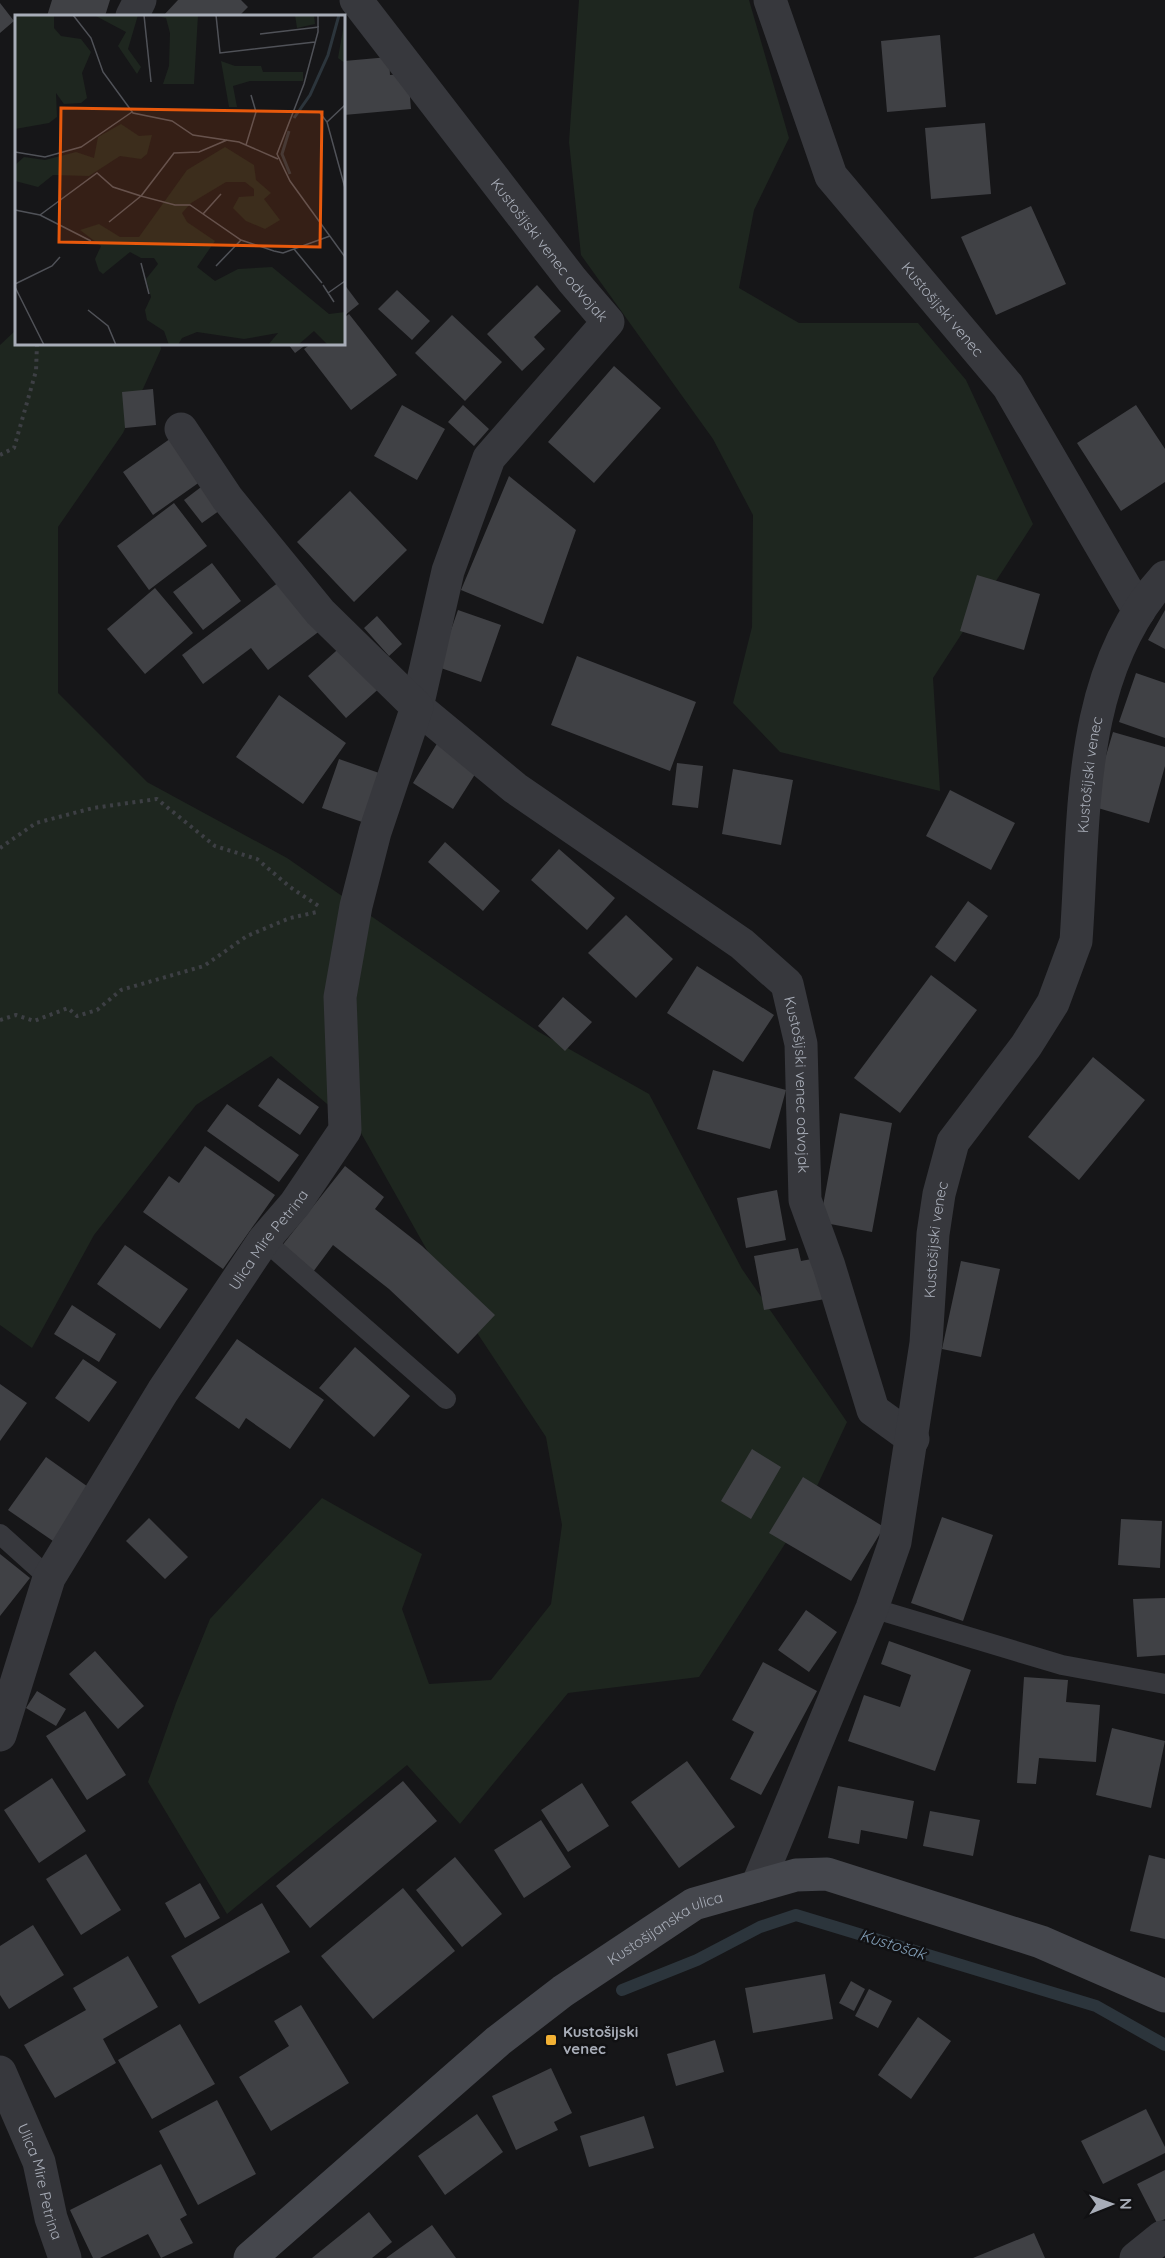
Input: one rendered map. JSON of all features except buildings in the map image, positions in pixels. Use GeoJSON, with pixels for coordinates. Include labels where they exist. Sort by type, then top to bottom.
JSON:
{"type":"FeatureCollection","features":[{"type":"Feature","properties":{"kind":"street"},"geometry":{"type":"LineString","coordinates":[[132,15],[140,0]]}},
{"type":"Feature","properties":{"kind":"street","name":"Kustošijski venec odvojak"},"geometry":{"type":"LineString","coordinates":[[356,0],[572,280],[608,322],[489,458],[448,571],[417,706]]}},
{"type":"Feature","properties":{"kind":"street","name":"Kustošijski venec"},"geometry":{"type":"LineString","coordinates":[[770,0],[831,176],[1008,386],[1138,611]]}},
{"type":"Feature","properties":{"kind":"street","name":"Kustošijski venec odvojak"},"geometry":{"type":"LineString","coordinates":[[181,429],[227,498],[320,612],[417,706],[515,788],[742,944],[787,984],[801,1044],[805,1200],[829,1266],[873,1410],[913,1438]]}},
{"type":"Feature","properties":{"kind":"street","name":"Kustošijski venec"},"geometry":{"type":"LineString","coordinates":[[757,1886],[872,1608],[895,1542],[926,1343],[933,1234],[939,1194],[953,1142],[1026,1047],[1053,1004],[1070,963],[1076,941],[1090,745],[1112,661],[1138,611],[1165,577]]}},
{"type":"Feature","properties":{"kind":"street","name":"Ulica Mire Petrina"},"geometry":{"type":"LineString","coordinates":[[0,1735],[49,1578],[163,1391],[264,1240],[295,1204],[345,1130],[340,997],[356,906],[375,832],[417,706]]}},
{"type":"Feature","properties":{"kind":"street","name":"Kustošijanska ulica"},"geometry":{"type":"LineString","coordinates":[[249,2258],[498,2040],[563,1990],[694,1904],[796,1875],[827,1874],[1041,1942],[1165,1996]]}},
{"type":"Feature","properties":{"kind":"street","name":"Ulica Mire Petrina"},"geometry":{"type":"LineString","coordinates":[[0,2072],[39,2162],[51,2218],[66,2258]]}},
{"type":"Feature","properties":{"kind":"street"},"geometry":{"type":"LineString","coordinates":[[1136,2258],[1162,2238]]}},
{"type":"Feature","properties":{"kind":"lane"},"geometry":{"type":"LineString","coordinates":[[264,1240],[446,1399]]}},
{"type":"Feature","properties":{"kind":"lane"},"geometry":{"type":"LineString","coordinates":[[0,1534],[49,1578]]}},
{"type":"Feature","properties":{"kind":"lane"},"geometry":{"type":"LineString","coordinates":[[872,1608],[1062,1665],[1157,1685],[1165,1684]]}},
{"type":"Feature","properties":{"kind":"path"},"geometry":{"type":"LineString","coordinates":[[0,454],[14,448],[36,371],[37,345]]}},
{"type":"Feature","properties":{"kind":"path"},"geometry":{"type":"LineString","coordinates":[[0,848],[36,823],[93,808],[157,799],[215,846],[257,859],[290,887],[324,910],[290,918],[247,936],[204,966],[121,990],[98,1010],[77,1016],[68,1008],[34,1021],[16,1015],[0,1020]]}},
{"type":"Feature","properties":{"kind":"shaded area"},"geometry":{"type":"Polygon","coordinates":[[[579,0],[749,0],[789,138],[754,210],[739,288],[799,323],[918,323],[966,380],[1033,524],[933,678],[940,791],[780,752],[733,703],[752,627],[753,515],[713,439],[581,255],[569,142],[579,0]]]}},
{"type":"Feature","properties":{"kind":"shaded area"},"geometry":{"type":"Polygon","coordinates":[[[15,331],[15,345],[160,345],[161,349],[123,433],[58,527],[58,693],[147,782],[287,858],[539,1032],[649,1094],[742,1269],[847,1422],[803,1516],[699,1677],[568,1693],[460,1824],[407,1765],[227,1914],[148,1782],[176,1703],[210,1619],[322,1498],[422,1554],[402,1609],[429,1684],[491,1680],[551,1604],[562,1525],[546,1437],[454,1298],[361,1133],[271,1056],[196,1105],[94,1235],[32,1348],[0,1325],[0,345],[15,331]]]}},
{"type":"Feature","properties":{"kind":"waterway","name":"Kustošak"},"geometry":{"type":"LineString","coordinates":[[622,1990],[697,1960],[760,1927],[796,1915],[1096,2006],[1165,2045]]}},
{"type":"Feature","properties":{"kind":"place","name":"Kustošijski venec"},"geometry":{"type":"Point","coordinates":[551,2040]}}]}
